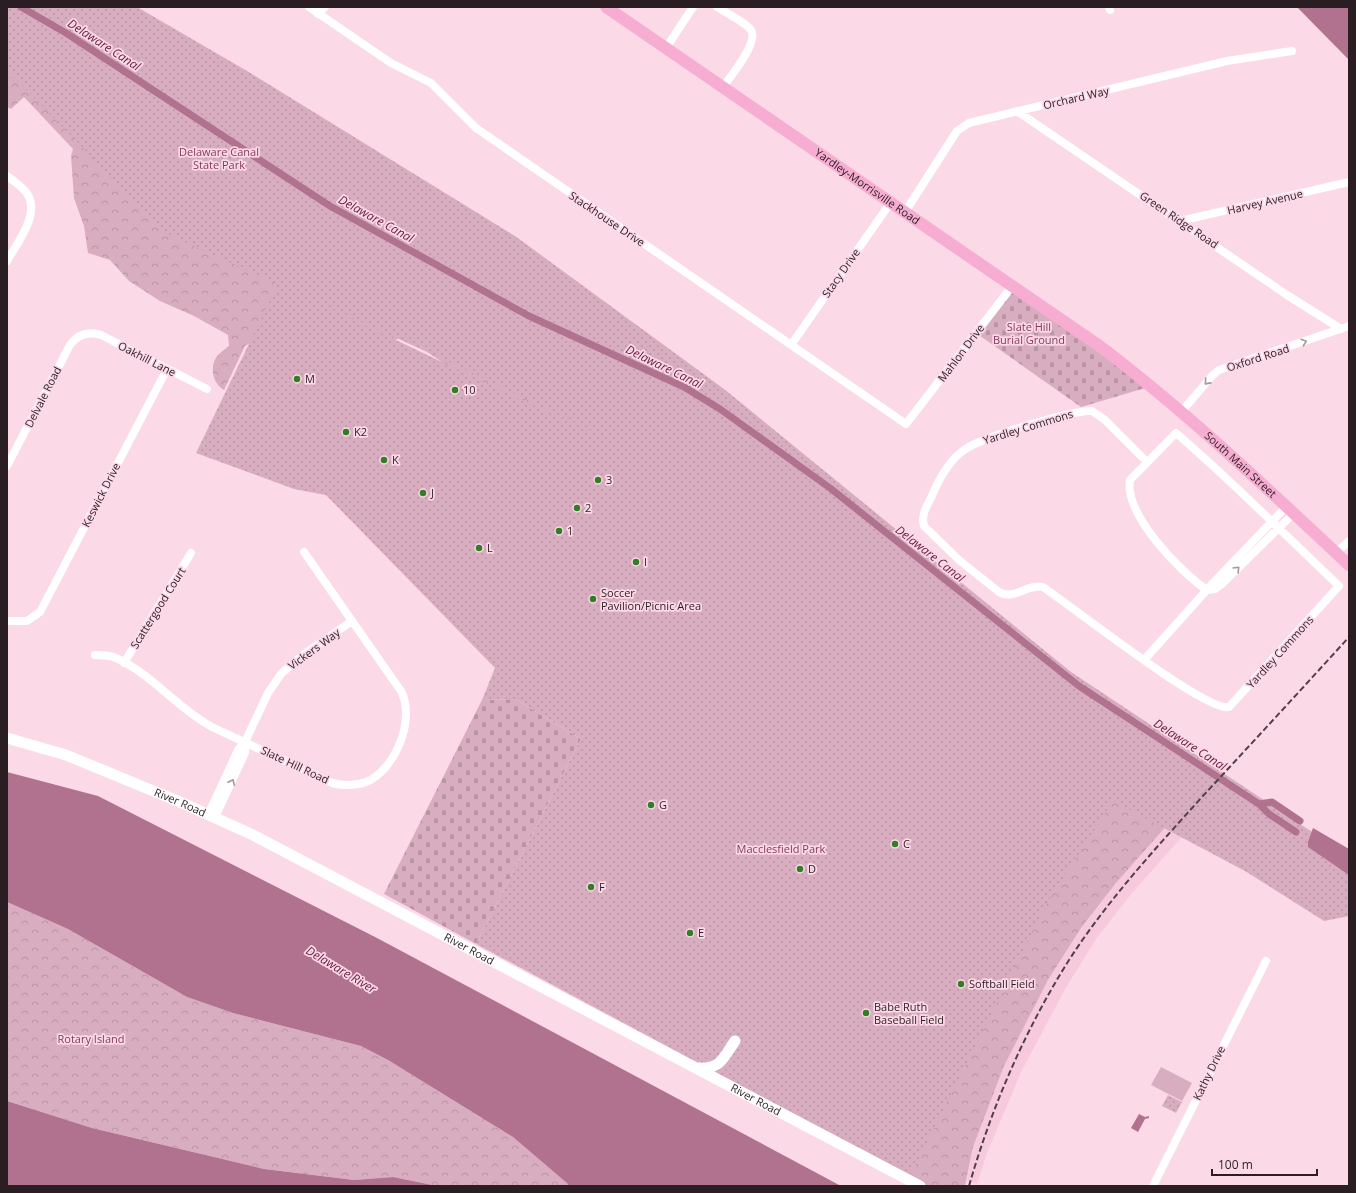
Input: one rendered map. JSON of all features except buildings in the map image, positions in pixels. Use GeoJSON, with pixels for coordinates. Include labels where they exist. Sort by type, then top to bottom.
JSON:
{"type":"FeatureCollection","features":[{"type":"Feature","properties":{"kind":"main road","name":"Yardley-Morrisville Road"},"geometry":{"type":"LineString","coordinates":[[606,7],[1013,285],[1128,368]]}},
{"type":"Feature","properties":{"kind":"main road","name":"South Main Street"},"geometry":{"type":"LineString","coordinates":[[1128,368],[1182,411],[1344,559]]}},
{"type":"Feature","properties":{"kind":"main road","name":"River Road"},"geometry":{"type":"LineString","coordinates":[[7,738],[66,755],[212,816],[300,859],[920,1186]]}},
{"type":"Feature","properties":{"kind":"main road"},"geometry":{"type":"LineString","coordinates":[[696,1068],[712,1068],[717,1066],[735,1041],[716,1078]]}},
{"type":"Feature","properties":{"kind":"street","name":"Stackhouse Drive"},"geometry":{"type":"LineString","coordinates":[[309,7],[391,63],[431,83],[476,128],[879,407],[906,424],[909,420]]}},
{"type":"Feature","properties":{"kind":"street"},"geometry":{"type":"LineString","coordinates":[[318,14],[325,7]]}},
{"type":"Feature","properties":{"kind":"street"},"geometry":{"type":"LineString","coordinates":[[666,48],[693,7]]}},
{"type":"Feature","properties":{"kind":"street"},"geometry":{"type":"LineString","coordinates":[[717,7],[748,28],[753,35],[752,44],[723,87]]}},
{"type":"Feature","properties":{"kind":"street","name":"Orchard Way"},"geometry":{"type":"LineString","coordinates":[[905,212],[957,131],[975,121],[1227,62],[1292,50]]}},
{"type":"Feature","properties":{"kind":"street","name":"Green Ridge Road"},"geometry":{"type":"LineString","coordinates":[[1017,111],[1288,295],[1345,328]]}},
{"type":"Feature","properties":{"kind":"street"},"geometry":{"type":"LineString","coordinates":[[7,176],[24,189],[31,204],[30,216],[7,261]]}},
{"type":"Feature","properties":{"kind":"street","name":"Harvey Avenue"},"geometry":{"type":"LineString","coordinates":[[1180,221],[1349,182]]}},
{"type":"Feature","properties":{"kind":"street","name":"Stacy Drive"},"geometry":{"type":"LineString","coordinates":[[791,345],[892,202]]}},
{"type":"Feature","properties":{"kind":"street","name":"Mahlon Drive"},"geometry":{"type":"LineString","coordinates":[[909,420],[1013,285]]}},
{"type":"Feature","properties":{"kind":"street","name":"Oxford Road"},"geometry":{"type":"LineString","coordinates":[[1182,411],[1219,370],[1345,328]]}},
{"type":"Feature","properties":{"kind":"street","name":"Oakhill Lane"},"geometry":{"type":"LineString","coordinates":[[85,333],[101,335],[207,389]]}},
{"type":"Feature","properties":{"kind":"street","name":"Delvale Road"},"geometry":{"type":"LineString","coordinates":[[7,466],[70,345],[78,336],[85,333]]}},
{"type":"Feature","properties":{"kind":"street","name":"Keswick Drive"},"geometry":{"type":"LineString","coordinates":[[7,621],[21,622],[33,618],[40,612],[167,369]]}},
{"type":"Feature","properties":{"kind":"street","name":"Yardley Commons"},"geometry":{"type":"LineString","coordinates":[[1147,462],[1105,420],[1092,410],[1067,415],[1004,433],[974,444],[963,451],[946,470],[929,501],[922,521],[924,526],[933,536],[999,592],[1003,594],[1013,594],[1034,586],[1043,587],[1196,696],[1211,704],[1224,708],[1229,707],[1339,586],[1176,433],[1130,480],[1128,488],[1133,502],[1148,532],[1192,577],[1207,590]]}},
{"type":"Feature","properties":{"kind":"street"},"geometry":{"type":"LineString","coordinates":[[1144,660],[1207,590],[1290,510]]}},
{"type":"Feature","properties":{"kind":"street"},"geometry":{"type":"LineString","coordinates":[[1344,559],[1349,541]]}},
{"type":"Feature","properties":{"kind":"street","name":"Slate Hill Road"},"geometry":{"type":"LineString","coordinates":[[95,656],[103,654],[124,662],[144,676],[196,719],[332,783],[350,786],[366,782],[385,768],[393,755],[405,728],[406,708],[401,691],[304,552]]}},
{"type":"Feature","properties":{"kind":"street","name":"Scattergood Court"},"geometry":{"type":"LineString","coordinates":[[124,662],[191,554]]}},
{"type":"Feature","properties":{"kind":"street","name":"Vickers Way"},"geometry":{"type":"LineString","coordinates":[[212,816],[245,753],[245,742],[268,693],[281,674],[300,657],[352,621]]}},
{"type":"Feature","properties":{"kind":"street","name":"Kathy Drive"},"geometry":{"type":"LineString","coordinates":[[1153,1186],[1266,961]]}},
{"type":"Feature","properties":{"kind":"shaded area"},"geometry":{"type":"Polygon","coordinates":[[[1201,787],[1216,801],[1132,893],[1096,939],[1065,989],[1021,1072],[987,1153],[977,1184],[967,1181],[973,1147],[1004,1066],[1048,980],[1081,928],[1116,883],[1201,787]]]}},
{"type":"Feature","properties":{"kind":"green space","name":"Macclesfield Park"},"geometry":{"type":"Polygon","coordinates":[[[7,7],[137,7],[247,71],[515,236],[724,389],[1071,672],[1309,830],[1349,853],[1349,916],[1324,921],[1245,871],[1113,801],[1045,906],[911,1174],[747,1089],[476,944],[581,739],[515,699],[482,700],[495,668],[326,495],[294,489],[196,453],[278,284],[167,234],[7,70],[7,7]],[[308,298],[507,393],[621,445],[445,360],[308,298]]]}},
{"type":"Feature","properties":{"kind":"green space","name":"Macclesfield Park"},"geometry":{"type":"Polygon","coordinates":[[[7,19],[1201,787],[1116,883],[1081,928],[1048,980],[1004,1066],[973,1147],[965,1186],[926,1186],[760,1098],[461,374],[401,335],[392,344],[250,343],[245,346],[224,390],[220,387],[214,378],[213,364],[218,355],[229,346],[228,335],[194,316],[160,301],[129,281],[110,260],[88,253],[84,226],[74,198],[71,156],[73,149],[24,97],[11,109],[7,107],[7,19]]]}},
{"type":"Feature","properties":{"kind":"green space","name":"Slate Hill Burial Ground"},"geometry":{"type":"Polygon","coordinates":[[[1013,285],[1152,386],[1081,407],[976,333],[1013,285]]]}},
{"type":"Feature","properties":{"kind":"green space"},"geometry":{"type":"Polygon","coordinates":[[[515,699],[581,739],[476,944],[384,894],[482,700],[515,699]]]}},
{"type":"Feature","properties":{"kind":"green space","name":"Rotary Island"},"geometry":{"type":"Polygon","coordinates":[[[7,902],[68,929],[187,997],[233,1013],[361,1046],[388,1060],[513,1137],[568,1183],[569,1186],[437,1186],[393,1177],[354,1180],[264,1169],[92,1128],[7,1101],[7,902]]]}},
{"type":"Feature","properties":{"kind":"green space"},"geometry":{"type":"Polygon","coordinates":[[[1161,1067],[1192,1083],[1182,1101],[1151,1085],[1161,1067]]]}},
{"type":"Feature","properties":{"kind":"green space"},"geometry":{"type":"Polygon","coordinates":[[[1168,1095],[1182,1102],[1176,1113],[1162,1106],[1168,1095]]]}},
{"type":"Feature","properties":{"kind":"water"},"geometry":{"type":"Polygon","coordinates":[[[1297,7],[1349,7],[1349,60],[1297,7]]]}},
{"type":"Feature","properties":{"kind":"water","name":"Delaware River"},"geometry":{"type":"Polygon","coordinates":[[[7,772],[98,796],[377,938],[841,1186],[569,1186],[513,1137],[388,1060],[361,1046],[233,1013],[187,997],[68,929],[7,902],[7,772]]]}},
{"type":"Feature","properties":{"kind":"water"},"geometry":{"type":"Polygon","coordinates":[[[1313,828],[1349,849],[1349,875],[1308,847],[1308,842],[1313,828]]]}},
{"type":"Feature","properties":{"kind":"water"},"geometry":{"type":"Polygon","coordinates":[[[7,1101],[92,1128],[264,1169],[354,1180],[393,1177],[437,1186],[7,1186],[7,1101]]]}},
{"type":"Feature","properties":{"kind":"water"},"geometry":{"type":"Polygon","coordinates":[[[1139,1114],[1145,1117],[1149,1116],[1149,1118],[1145,1119],[1138,1132],[1131,1128],[1139,1114]]]}},
{"type":"Feature","properties":{"kind":"waterway","name":"Delaware Canal"},"geometry":{"type":"LineString","coordinates":[[21,7],[66,33],[330,206],[529,316],[684,387],[720,409],[830,488],[1079,686],[1259,804],[1269,814],[1296,832]]}},
{"type":"Feature","properties":{"kind":"waterway","name":"Delaware Canal"},"geometry":{"type":"LineString","coordinates":[[1259,804],[1272,802],[1300,821]]}},
{"type":"Feature","properties":{"kind":"railway"},"geometry":{"type":"LineString","coordinates":[[969,1186],[988,1127],[1011,1069],[1053,987],[1084,938],[1115,896],[1149,856],[1349,637]]}},
{"type":"Feature","properties":{"kind":"place","name":"M"},"geometry":{"type":"Point","coordinates":[297,379]}},
{"type":"Feature","properties":{"kind":"place","name":"10"},"geometry":{"type":"Point","coordinates":[455,390]}},
{"type":"Feature","properties":{"kind":"place","name":"K2"},"geometry":{"type":"Point","coordinates":[346,432]}},
{"type":"Feature","properties":{"kind":"place","name":"K"},"geometry":{"type":"Point","coordinates":[384,460]}},
{"type":"Feature","properties":{"kind":"place","name":"3"},"geometry":{"type":"Point","coordinates":[598,480]}},
{"type":"Feature","properties":{"kind":"place","name":"J"},"geometry":{"type":"Point","coordinates":[423,493]}},
{"type":"Feature","properties":{"kind":"place","name":"2"},"geometry":{"type":"Point","coordinates":[577,508]}},
{"type":"Feature","properties":{"kind":"place","name":"1"},"geometry":{"type":"Point","coordinates":[559,531]}},
{"type":"Feature","properties":{"kind":"place","name":"L"},"geometry":{"type":"Point","coordinates":[479,548]}},
{"type":"Feature","properties":{"kind":"place","name":"I"},"geometry":{"type":"Point","coordinates":[636,562]}},
{"type":"Feature","properties":{"kind":"place","name":"Soccer Pavilion/Picnic Area"},"geometry":{"type":"Point","coordinates":[593,599]}},
{"type":"Feature","properties":{"kind":"place","name":"G"},"geometry":{"type":"Point","coordinates":[651,805]}},
{"type":"Feature","properties":{"kind":"place","name":"C"},"geometry":{"type":"Point","coordinates":[895,844]}},
{"type":"Feature","properties":{"kind":"place","name":"D"},"geometry":{"type":"Point","coordinates":[800,869]}},
{"type":"Feature","properties":{"kind":"place","name":"F"},"geometry":{"type":"Point","coordinates":[591,887]}},
{"type":"Feature","properties":{"kind":"place","name":"E"},"geometry":{"type":"Point","coordinates":[690,933]}},
{"type":"Feature","properties":{"kind":"place","name":"Softball Field"},"geometry":{"type":"Point","coordinates":[961,984]}},
{"type":"Feature","properties":{"kind":"place","name":"Babe Ruth Baseball Field"},"geometry":{"type":"Point","coordinates":[866,1013]}},
{"type":"Feature","properties":{"kind":"park label","name":"Delaware Canal State Park"},"geometry":{"type":"Point","coordinates":[219,158]}}]}
